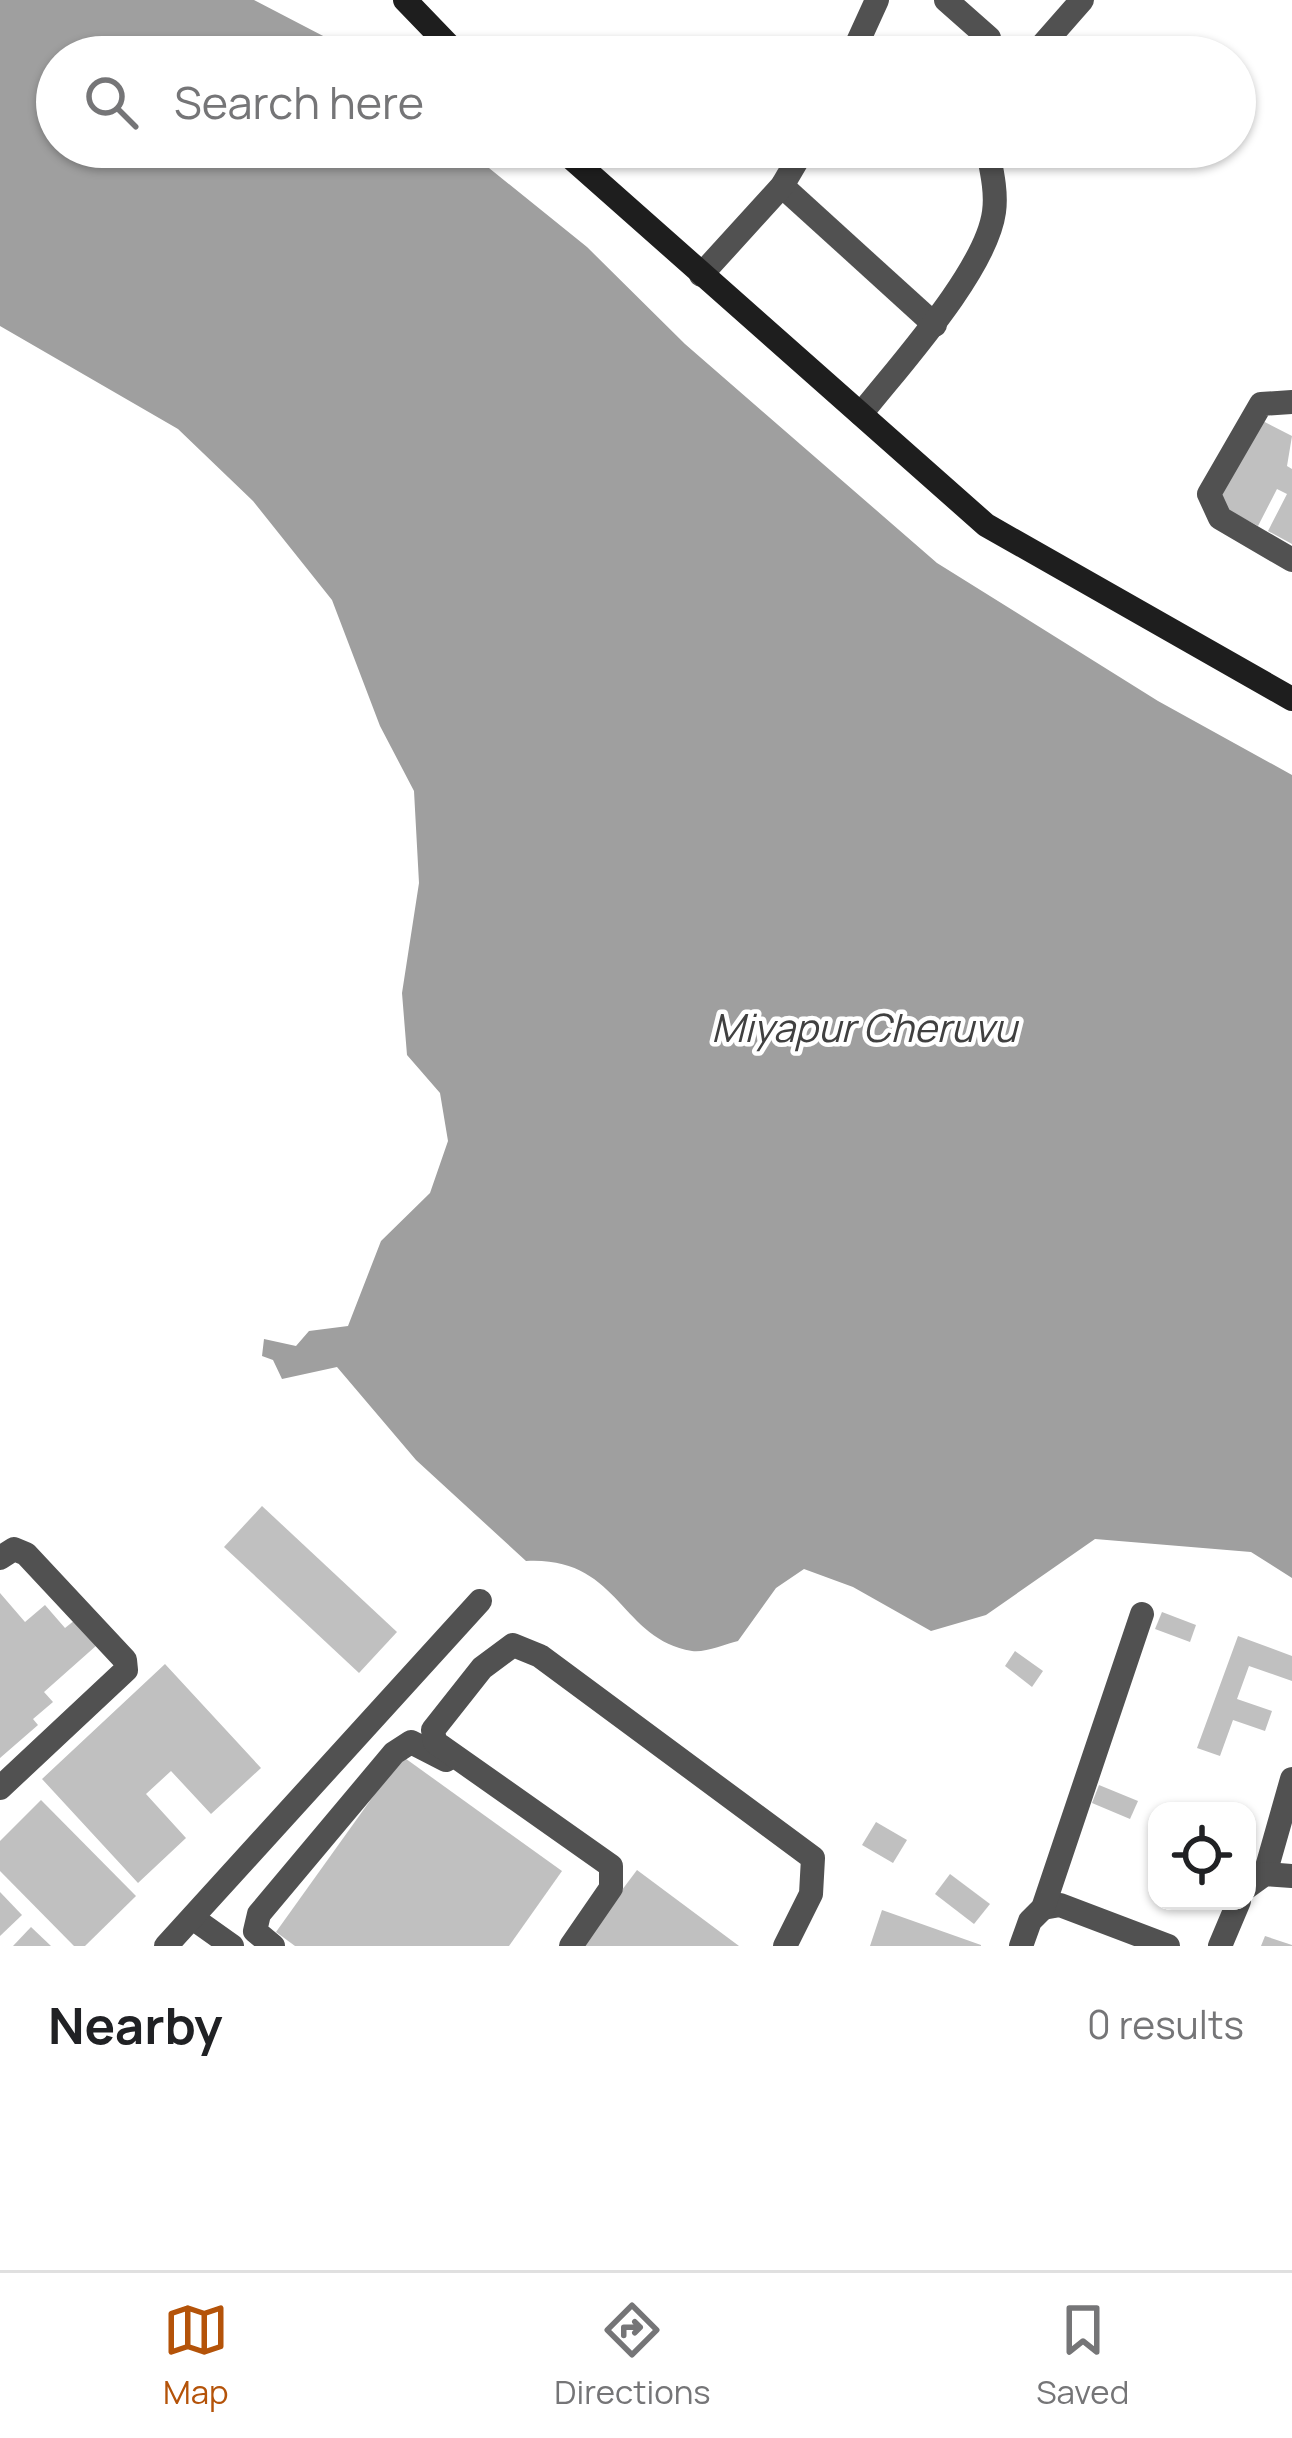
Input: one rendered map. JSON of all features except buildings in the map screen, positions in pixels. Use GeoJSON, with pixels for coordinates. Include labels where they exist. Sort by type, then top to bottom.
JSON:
{"type":"FeatureCollection","features":[{"type":"Feature","properties":{"kind":"street"},"geometry":{"type":"LineString","coordinates":[[405,0],[440,36]]}},
{"type":"Feature","properties":{"kind":"street"},"geometry":{"type":"LineString","coordinates":[[861,36],[877,0]]}},
{"type":"Feature","properties":{"kind":"street"},"geometry":{"type":"LineString","coordinates":[[946,0],[987,36]]}},
{"type":"Feature","properties":{"kind":"street"},"geometry":{"type":"LineString","coordinates":[[1050,36],[1082,0]]}},
{"type":"Feature","properties":{"kind":"street"},"geometry":{"type":"LineString","coordinates":[[583,168],[986,525],[1292,699]]}},
{"type":"Feature","properties":{"kind":"street"},"geometry":{"type":"LineString","coordinates":[[701,274],[782,186],[793,168]]}},
{"type":"Feature","properties":{"kind":"street"},"geometry":{"type":"LineString","coordinates":[[861,414],[935,325],[994,213],[989,168]]}},
{"type":"Feature","properties":{"kind":"street"},"geometry":{"type":"LineString","coordinates":[[782,186],[935,325]]}},
{"type":"Feature","properties":{"kind":"street"},"geometry":{"type":"LineString","coordinates":[[1292,401],[1262,404],[1209,494],[1220,518],[1292,560]]}},
{"type":"Feature","properties":{"kind":"street"},"geometry":{"type":"LineString","coordinates":[[0,1558],[14,1549],[26,1554],[125,1660],[127,1670],[0,1788]]}},
{"type":"Feature","properties":{"kind":"street"},"geometry":{"type":"LineString","coordinates":[[166,1946],[481,1601]]}},
{"type":"Feature","properties":{"kind":"street"},"geometry":{"type":"LineString","coordinates":[[1021,1946],[1030,1921],[1043,1908],[1142,1614]]}},
{"type":"Feature","properties":{"kind":"street"},"geometry":{"type":"LineString","coordinates":[[571,1946],[611,1888],[611,1866],[435,1742],[433,1730],[482,1668],[513,1646],[540,1656],[813,1858],[811,1894],[785,1946]]}},
{"type":"Feature","properties":{"kind":"street"},"geometry":{"type":"LineString","coordinates":[[273,1946],[256,1931],[259,1914],[394,1754],[411,1742],[429,1748],[596,1877],[598,1895],[560,1946]]}},
{"type":"Feature","properties":{"kind":"street"},"geometry":{"type":"LineString","coordinates":[[1292,1779],[1256,1880],[1292,1876]]}},
{"type":"Feature","properties":{"kind":"street"},"geometry":{"type":"LineString","coordinates":[[1043,1908],[1060,1905],[1168,1946]]}},
{"type":"Feature","properties":{"kind":"street"},"geometry":{"type":"LineString","coordinates":[[1220,1946],[1234,1910]]}},
{"type":"Feature","properties":{"kind":"street"},"geometry":{"type":"LineString","coordinates":[[194,1919],[232,1946]]}},
{"type":"Feature","properties":{"kind":"water","name":"Miyapur Cheruvu"},"geometry":{"type":"Polygon","coordinates":[[[0,0],[254,0],[323,36],[36,36],[36,168],[489,168],[587,247],[685,344],[937,563],[1158,701],[1292,775],[1292,1578],[1251,1552],[1095,1539],[986,1615],[931,1631],[853,1587],[804,1569],[776,1588],[738,1641],[692,1651],[648,1631],[601,1584],[581,1571],[526,1561],[416,1460],[337,1367],[282,1379],[273,1360],[262,1356],[264,1339],[296,1346],[309,1331],[348,1326],[381,1241],[430,1193],[448,1141],[440,1093],[407,1055],[402,993],[419,883],[414,791],[380,726],[332,600],[253,501],[178,429],[0,326],[0,0]]]}}]}
